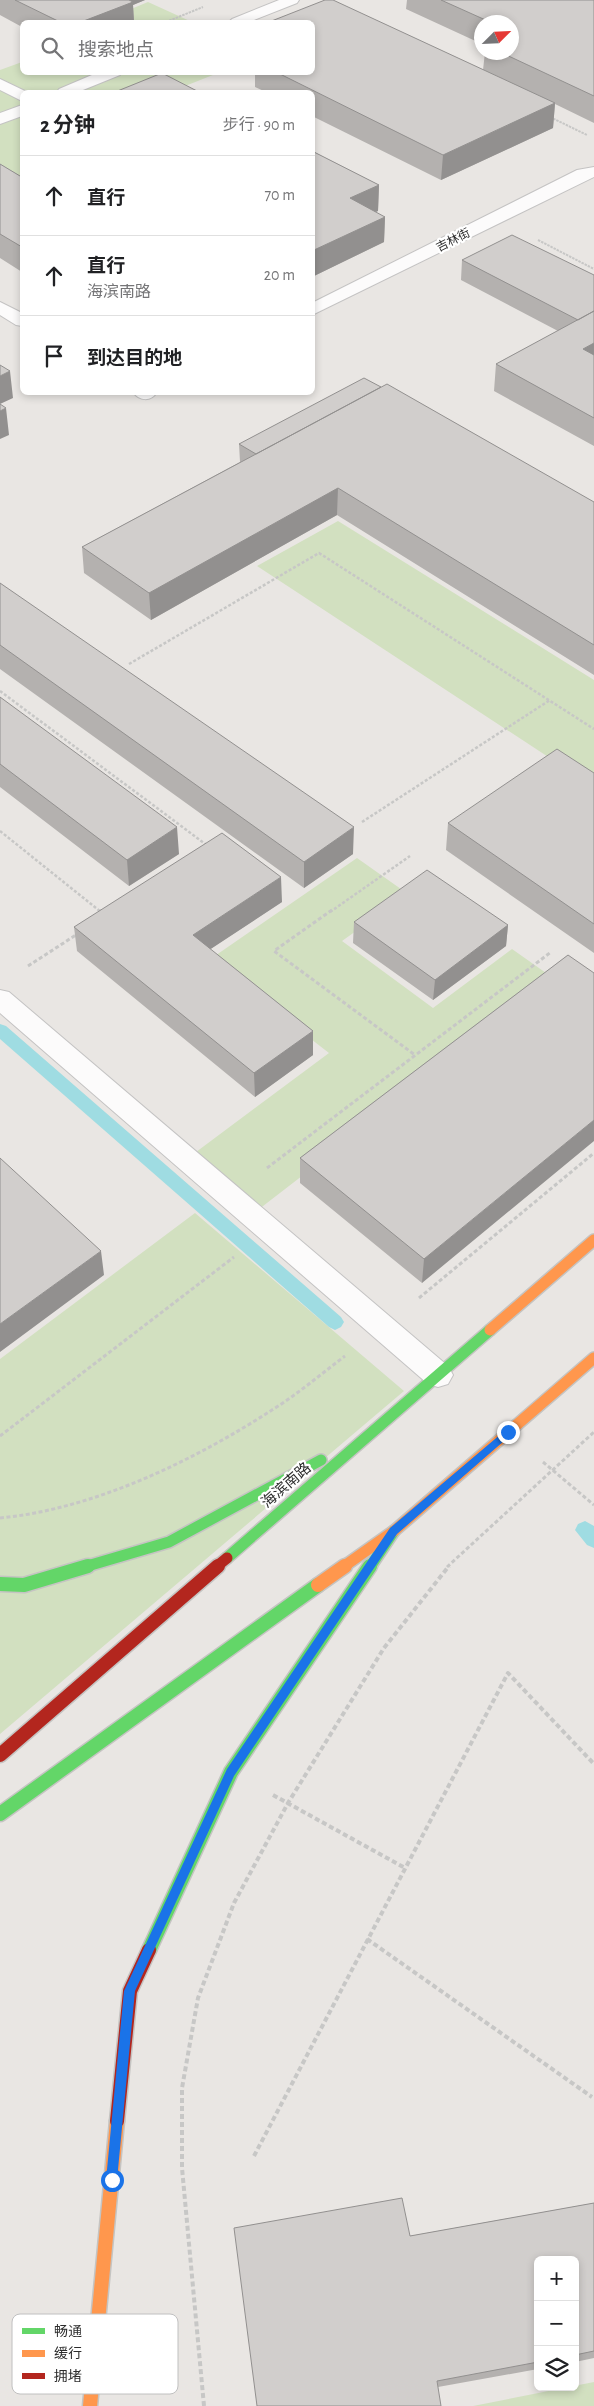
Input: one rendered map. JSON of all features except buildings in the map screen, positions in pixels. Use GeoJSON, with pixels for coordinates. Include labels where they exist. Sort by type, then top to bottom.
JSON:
{"type":"FeatureCollection","features":[{"type":"Feature","properties":{"kind":"main road","name":"海滨南路"},"geometry":{"type":"LineString","coordinates":[[0,1755],[366,1435],[594,1240]]}},
{"type":"Feature","properties":{"kind":"main road"},"geometry":{"type":"LineString","coordinates":[[0,1814],[394,1531],[594,1358]]}},
{"type":"Feature","properties":{"kind":"main road"},"geometry":{"type":"LineString","coordinates":[[0,1584],[24,1585],[169,1542],[366,1435]]}},
{"type":"Feature","properties":{"kind":"main road"},"geometry":{"type":"LineString","coordinates":[[99,2314],[130,1991],[231,1772],[394,1531]]}},
{"type":"Feature","properties":{"kind":"street"},"geometry":{"type":"LineString","coordinates":[[242,20],[292,0]]}},
{"type":"Feature","properties":{"kind":"street"},"geometry":{"type":"LineString","coordinates":[[70,90],[107,75]]}},
{"type":"Feature","properties":{"kind":"street"},"geometry":{"type":"LineString","coordinates":[[0,84],[20,95]]}},
{"type":"Feature","properties":{"kind":"street"},"geometry":{"type":"LineString","coordinates":[[0,119],[20,111]]}},
{"type":"Feature","properties":{"kind":"street","name":"吉林街"},"geometry":{"type":"LineString","coordinates":[[315,308],[583,174],[594,172]]}},
{"type":"Feature","properties":{"kind":"street"},"geometry":{"type":"LineString","coordinates":[[0,307],[20,320]]}},
{"type":"Feature","properties":{"kind":"street"},"geometry":{"type":"LineString","coordinates":[[0,998],[384,1326],[438,1375]]}},
{"type":"Feature","properties":{"kind":"path"},"geometry":{"type":"LineString","coordinates":[[171,20],[204,7]]}},
{"type":"Feature","properties":{"kind":"path"},"geometry":{"type":"LineString","coordinates":[[549,116],[594,138]]}},
{"type":"Feature","properties":{"kind":"path"},"geometry":{"type":"LineString","coordinates":[[495,218],[594,269]]}},
{"type":"Feature","properties":{"kind":"path"},"geometry":{"type":"LineString","coordinates":[[129,664],[320,553],[594,729]]}},
{"type":"Feature","properties":{"kind":"path"},"geometry":{"type":"LineString","coordinates":[[0,692],[210,848],[202,853]]}},
{"type":"Feature","properties":{"kind":"path"},"geometry":{"type":"LineString","coordinates":[[362,822],[550,700]]}},
{"type":"Feature","properties":{"kind":"path"},"geometry":{"type":"LineString","coordinates":[[0,831],[106,915],[98,920]]}},
{"type":"Feature","properties":{"kind":"path"},"geometry":{"type":"LineString","coordinates":[[410,856],[274,951],[415,1055]]}},
{"type":"Feature","properties":{"kind":"path"},"geometry":{"type":"LineString","coordinates":[[24,968],[82,931]]}},
{"type":"Feature","properties":{"kind":"path"},"geometry":{"type":"LineString","coordinates":[[231,1196],[551,952]]}},
{"type":"Feature","properties":{"kind":"path"},"geometry":{"type":"LineString","coordinates":[[0,1518],[33,1515],[123,1488],[198,1452],[273,1410],[384,1326],[594,1153]]}},
{"type":"Feature","properties":{"kind":"path"},"geometry":{"type":"LineString","coordinates":[[0,1436],[218,1269]]}},
{"type":"Feature","properties":{"kind":"path"},"geometry":{"type":"LineString","coordinates":[[508,1432],[594,1505]]}},
{"type":"Feature","properties":{"kind":"path"},"geometry":{"type":"LineString","coordinates":[[204,2406],[182,2168],[182,2088],[198,1998],[234,1903],[288,1803],[384,1648],[443,1571],[594,1432]]}},
{"type":"Feature","properties":{"kind":"path"},"geometry":{"type":"LineString","coordinates":[[254,2156],[508,1673],[594,1764]]}},
{"type":"Feature","properties":{"kind":"path"},"geometry":{"type":"LineString","coordinates":[[231,1772],[404,1868]]}},
{"type":"Feature","properties":{"kind":"path"},"geometry":{"type":"LineString","coordinates":[[367,1939],[592,2097]]}},
{"type":"Feature","properties":{"kind":"green space"},"geometry":{"type":"Polygon","coordinates":[[[148,2],[188,20],[133,20],[119,14],[148,2]]]}},
{"type":"Feature","properties":{"kind":"green space"},"geometry":{"type":"Polygon","coordinates":[[[20,63],[20,75],[102,75],[64,90],[20,90],[20,108],[0,117],[0,70],[20,63]]]}},
{"type":"Feature","properties":{"kind":"green space"},"geometry":{"type":"Polygon","coordinates":[[[119,75],[213,75],[175,90],[81,90],[119,75]]]}},
{"type":"Feature","properties":{"kind":"green space"},"geometry":{"type":"Polygon","coordinates":[[[20,116],[20,175],[0,184],[0,124],[20,116]]]}},
{"type":"Feature","properties":{"kind":"green space"},"geometry":{"type":"Polygon","coordinates":[[[338,521],[594,680],[594,787],[257,566],[338,521]]]}},
{"type":"Feature","properties":{"kind":"green space"},"geometry":{"type":"Polygon","coordinates":[[[357,858],[408,894],[342,941],[433,1008],[512,949],[556,980],[250,1216],[184,1161],[329,1053],[209,960],[357,858]]]}},
{"type":"Feature","properties":{"kind":"green space"},"geometry":{"type":"Polygon","coordinates":[[[195,1213],[404,1391],[0,1734],[0,1359],[195,1213]]]}},
{"type":"Feature","properties":{"kind":"green space"},"geometry":{"type":"Polygon","coordinates":[[[594,2382],[594,2406],[473,2406],[549,2391],[579,2391],[579,2385],[594,2382]]]}},
{"type":"Feature","properties":{"kind":"waterway"},"geometry":{"type":"LineString","coordinates":[[0,1030],[335,1322]]}},
{"type":"Feature","properties":{"kind":"waterway"},"geometry":{"type":"LineString","coordinates":[[585,1530],[594,1539]]}},
{"type":"Feature","properties":{"kind":"traffic: fast"},"geometry":{"type":"LineString","coordinates":[[227,1558],[490,1330]]}},
{"type":"Feature","properties":{"kind":"traffic: fast"},"geometry":{"type":"LineString","coordinates":[[0,1584],[24,1585],[169,1542],[321,1460]]}},
{"type":"Feature","properties":{"kind":"traffic: fast"},"geometry":{"type":"LineString","coordinates":[[149,1950],[231,1772],[394,1531]]}},
{"type":"Feature","properties":{"kind":"traffic: fast"},"geometry":{"type":"LineString","coordinates":[[0,1814],[318,1585]]}},
{"type":"Feature","properties":{"kind":"traffic: slow"},"geometry":{"type":"LineString","coordinates":[[490,1330],[594,1240]]}},
{"type":"Feature","properties":{"kind":"traffic: slow"},"geometry":{"type":"LineString","coordinates":[[318,1585],[394,1531],[594,1358]]}},
{"type":"Feature","properties":{"kind":"traffic: slow"},"geometry":{"type":"LineString","coordinates":[[99,2314],[117,2121]]}},
{"type":"Feature","properties":{"kind":"traffic: slow"},"geometry":{"type":"LineString","coordinates":[[90,2406],[91,2394]]}},
{"type":"Feature","properties":{"kind":"traffic: jam"},"geometry":{"type":"LineString","coordinates":[[0,1755],[227,1558]]}},
{"type":"Feature","properties":{"kind":"traffic: jam"},"geometry":{"type":"LineString","coordinates":[[117,2121],[130,1991],[149,1950]]}},
{"type":"Feature","properties":{"kind":"route"},"geometry":{"type":"LineString","coordinates":[[112,2180],[130,1991],[231,1772],[394,1531],[508,1432]]}}]}
